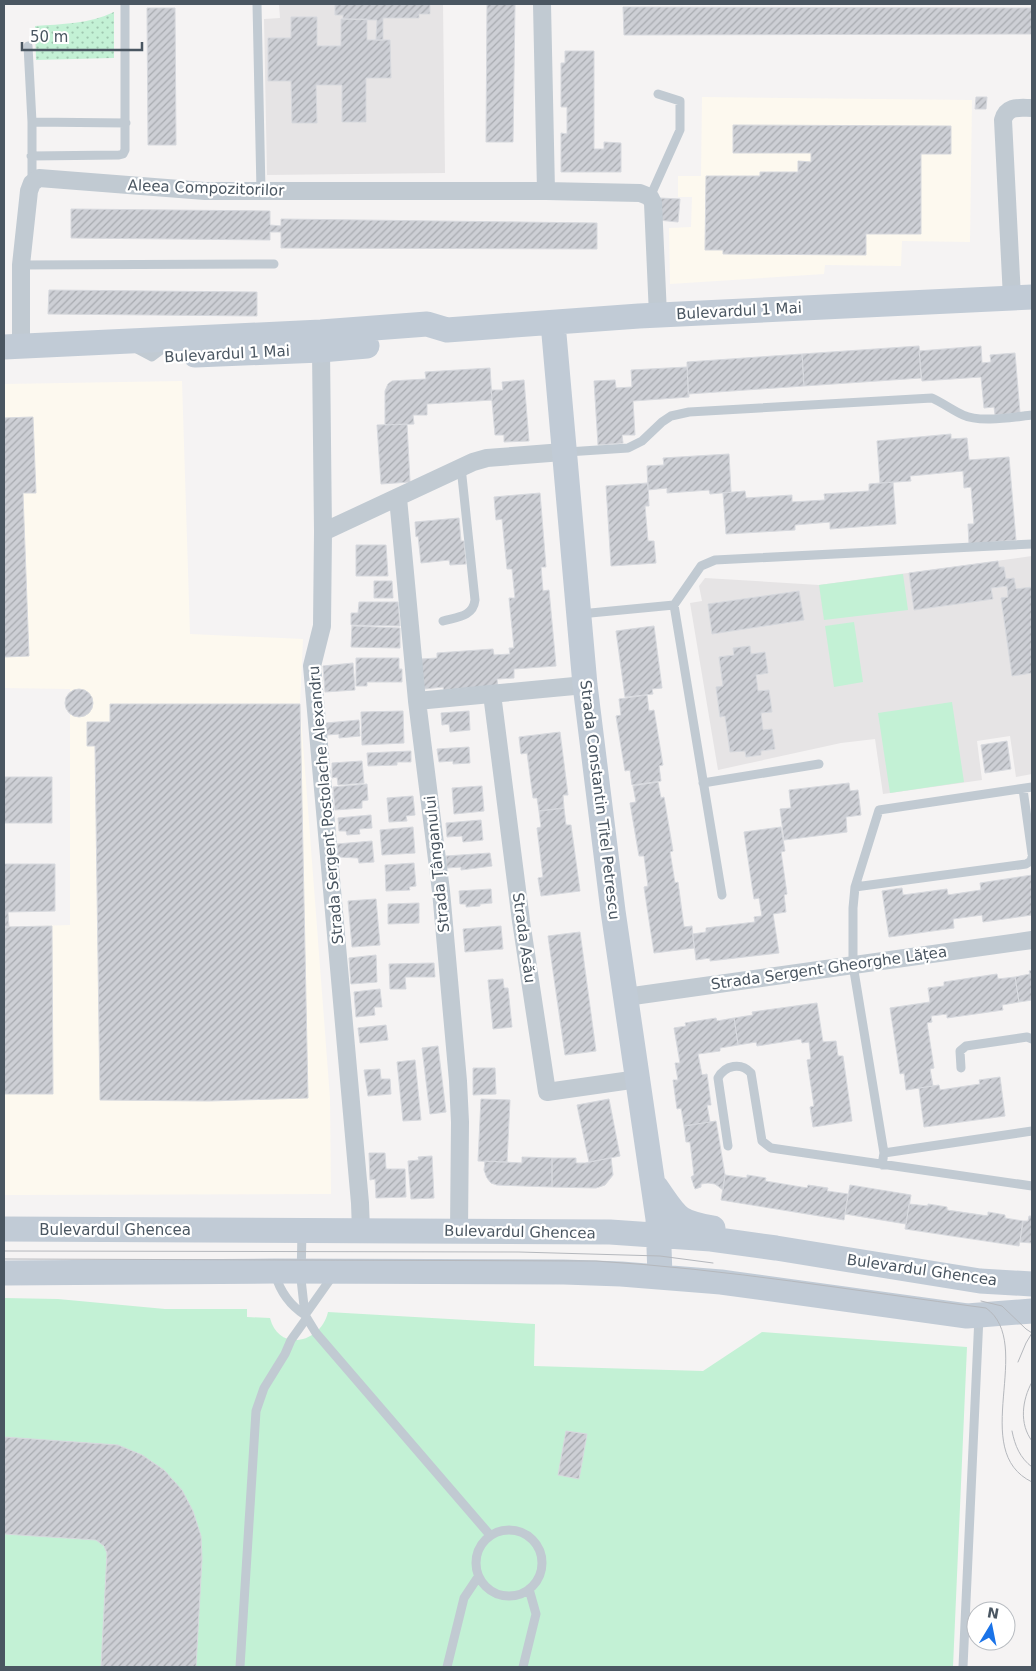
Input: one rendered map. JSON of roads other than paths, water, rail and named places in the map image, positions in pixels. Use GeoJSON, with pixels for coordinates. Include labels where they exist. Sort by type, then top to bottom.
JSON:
{"type":"FeatureCollection","features":[{"type":"Feature","properties":{"kind":"main road","name":"Bulevardul 1 Mai"},"geometry":{"type":"LineString","coordinates":[[9,352],[124,342],[322,332],[427,324],[447,330],[658,315],[1022,297]]}},
{"type":"Feature","properties":{"kind":"main road","name":"Strada Constantin Titel Petrescu"},"geometry":{"type":"LineString","coordinates":[[553,323],[585,685],[614,911],[653,1183],[659,1235],[660,1276]]}},
{"type":"Feature","properties":{"kind":"main road","name":"Bulevardul 1 Mai"},"geometry":{"type":"LineString","coordinates":[[9,352],[152,357],[321,350],[428,341],[447,330]]}},
{"type":"Feature","properties":{"kind":"main road"},"geometry":{"type":"LineString","coordinates":[[653,1183],[676,1216],[692,1224],[810,1245],[824,1256]]}},
{"type":"Feature","properties":{"kind":"main road","name":"Bulevardul Ghencea"},"geometry":{"type":"LineString","coordinates":[[4,1229],[610,1232],[730,1242],[980,1281],[1032,1284]]}},
{"type":"Feature","properties":{"kind":"main road"},"geometry":{"type":"LineString","coordinates":[[4,1273],[274,1271],[564,1272],[660,1276],[721,1282],[967,1316],[1032,1312]]}},
{"type":"Feature","properties":{"kind":"street"},"geometry":{"type":"LineString","coordinates":[[542,4],[546,191]]}},
{"type":"Feature","properties":{"kind":"street"},"geometry":{"type":"LineString","coordinates":[[1022,297],[1003,120],[1005,113],[1010,109],[1032,108]]}},
{"type":"Feature","properties":{"kind":"street","name":"Aleea Compozitorilor"},"geometry":{"type":"LineString","coordinates":[[32,182],[40,178],[205,191],[546,191],[640,193],[650,197]]}},
{"type":"Feature","properties":{"kind":"street"},"geometry":{"type":"LineString","coordinates":[[9,352],[29,191],[32,182]]}},
{"type":"Feature","properties":{"kind":"street"},"geometry":{"type":"LineString","coordinates":[[650,197],[653,203],[658,315]]}},
{"type":"Feature","properties":{"kind":"street","name":"Strada Sergent Postolache Alexandru"},"geometry":{"type":"LineString","coordinates":[[321,350],[322,626],[312,666],[361,1230]]}},
{"type":"Feature","properties":{"kind":"street"},"geometry":{"type":"LineString","coordinates":[[323,532],[461,467],[487,458],[563,452]]}},
{"type":"Feature","properties":{"kind":"street","name":"Strada Țânganului"},"geometry":{"type":"LineString","coordinates":[[398,498],[417,700],[441,891],[458,1081],[460,1122],[459,1231]]}},
{"type":"Feature","properties":{"kind":"street"},"geometry":{"type":"LineString","coordinates":[[417,700],[585,685]]}},
{"type":"Feature","properties":{"kind":"street","name":"Strada Asău"},"geometry":{"type":"LineString","coordinates":[[492,694],[521,922],[547,1092],[638,1079]]}},
{"type":"Feature","properties":{"kind":"street","name":"Strada Sergent Gheorghe Lățea"},"geometry":{"type":"LineString","coordinates":[[626,997],[1032,940]]}},
{"type":"Feature","properties":{"kind":"lane"},"geometry":{"type":"LineString","coordinates":[[31,156],[119,156],[123,154],[125,150],[126,123],[125,4]]}},
{"type":"Feature","properties":{"kind":"lane"},"geometry":{"type":"LineString","coordinates":[[257,4],[261,191]]}},
{"type":"Feature","properties":{"kind":"lane"},"geometry":{"type":"LineString","coordinates":[[28,46],[32,122],[32,182]]}},
{"type":"Feature","properties":{"kind":"lane"},"geometry":{"type":"LineString","coordinates":[[650,197],[680,130],[680,101],[658,94]]}},
{"type":"Feature","properties":{"kind":"lane"},"geometry":{"type":"LineString","coordinates":[[32,122],[126,123]]}},
{"type":"Feature","properties":{"kind":"lane"},"geometry":{"type":"LineString","coordinates":[[21,265],[274,264]]}},
{"type":"Feature","properties":{"kind":"lane"},"geometry":{"type":"LineString","coordinates":[[124,342],[152,357],[176,339]]}},
{"type":"Feature","properties":{"kind":"lane"},"geometry":{"type":"LineString","coordinates":[[563,452],[628,448],[642,441],[671,416],[689,412],[932,398],[964,416],[980,419],[1032,415]]}},
{"type":"Feature","properties":{"kind":"lane"},"geometry":{"type":"LineString","coordinates":[[443,621],[470,614],[475,608],[476,600],[461,467]]}},
{"type":"Feature","properties":{"kind":"lane"},"geometry":{"type":"LineString","coordinates":[[722,895],[674,606],[701,566],[715,560],[1032,544]]}},
{"type":"Feature","properties":{"kind":"lane"},"geometry":{"type":"LineString","coordinates":[[578,614],[674,606]]}},
{"type":"Feature","properties":{"kind":"lane"},"geometry":{"type":"LineString","coordinates":[[704,783],[819,764]]}},
{"type":"Feature","properties":{"kind":"lane"},"geometry":{"type":"LineString","coordinates":[[855,887],[1032,862],[1028,788],[879,810],[855,887],[853,965],[884,1153],[882,1165]]}},
{"type":"Feature","properties":{"kind":"lane"},"geometry":{"type":"LineString","coordinates":[[961,1068],[960,1051],[966,1046],[1027,1037],[1032,1039]]}},
{"type":"Feature","properties":{"kind":"lane"},"geometry":{"type":"LineString","coordinates":[[728,1146],[718,1078],[726,1068],[739,1066],[746,1068],[751,1073],[762,1140],[771,1148],[1032,1186]]}},
{"type":"Feature","properties":{"kind":"lane"},"geometry":{"type":"LineString","coordinates":[[884,1153],[1032,1131]]}},
{"type":"Feature","properties":{"kind":"lane"},"geometry":{"type":"LineString","coordinates":[[302,1230],[301,1272],[306,1317]]}},
{"type":"Feature","properties":{"kind":"lane"},"geometry":{"type":"LineString","coordinates":[[274,1271],[285,1295],[295,1308],[306,1317],[316,1333],[490,1535]]}},
{"type":"Feature","properties":{"kind":"lane"},"geometry":{"type":"LineString","coordinates":[[240,1667],[256,1412],[264,1388],[285,1354],[291,1340],[336,1272]]}},
{"type":"Feature","properties":{"kind":"lane"},"geometry":{"type":"LineString","coordinates":[[963,1667],[979,1316]]}},
{"type":"Feature","properties":{"kind":"lane"},"geometry":{"type":"LineString","coordinates":[[512,1529],[532,1539],[539,1548],[542,1559],[542,1571],[530,1590],[511,1597],[500,1596],[491,1592],[483,1585],[475,1568],[478,1549],[490,1535],[500,1530],[512,1529]]}},
{"type":"Feature","properties":{"kind":"lane"},"geometry":{"type":"LineString","coordinates":[[448,1667],[464,1598],[478,1577]]}},
{"type":"Feature","properties":{"kind":"lane"},"geometry":{"type":"LineString","coordinates":[[523,1667],[536,1614],[530,1590]]}},
{"type":"Feature","properties":{"kind":"tram line"},"geometry":{"type":"LineString","coordinates":[[4,1251],[519,1252],[660,1256],[713,1263]]}},
{"type":"Feature","properties":{"kind":"tram line"},"geometry":{"type":"LineString","coordinates":[[4,1259],[596,1261],[694,1269],[986,1308],[1000,1325],[1005,1346],[1002,1423],[1004,1447],[1013,1467],[1032,1482]]}},
{"type":"Feature","properties":{"kind":"tram line"},"geometry":{"type":"LineString","coordinates":[[981,1301],[1002,1306],[1032,1333]]}},
{"type":"Feature","properties":{"kind":"tram line"},"geometry":{"type":"LineString","coordinates":[[1018,1362],[1032,1333]]}},
{"type":"Feature","properties":{"kind":"tram line"},"geometry":{"type":"LineString","coordinates":[[1032,1382],[1026,1396],[1023,1412],[1025,1427],[1032,1441]]}},
{"type":"Feature","properties":{"kind":"tram line"},"geometry":{"type":"LineString","coordinates":[[1012,1431],[1019,1451],[1024,1460],[1032,1467]]}}]}
